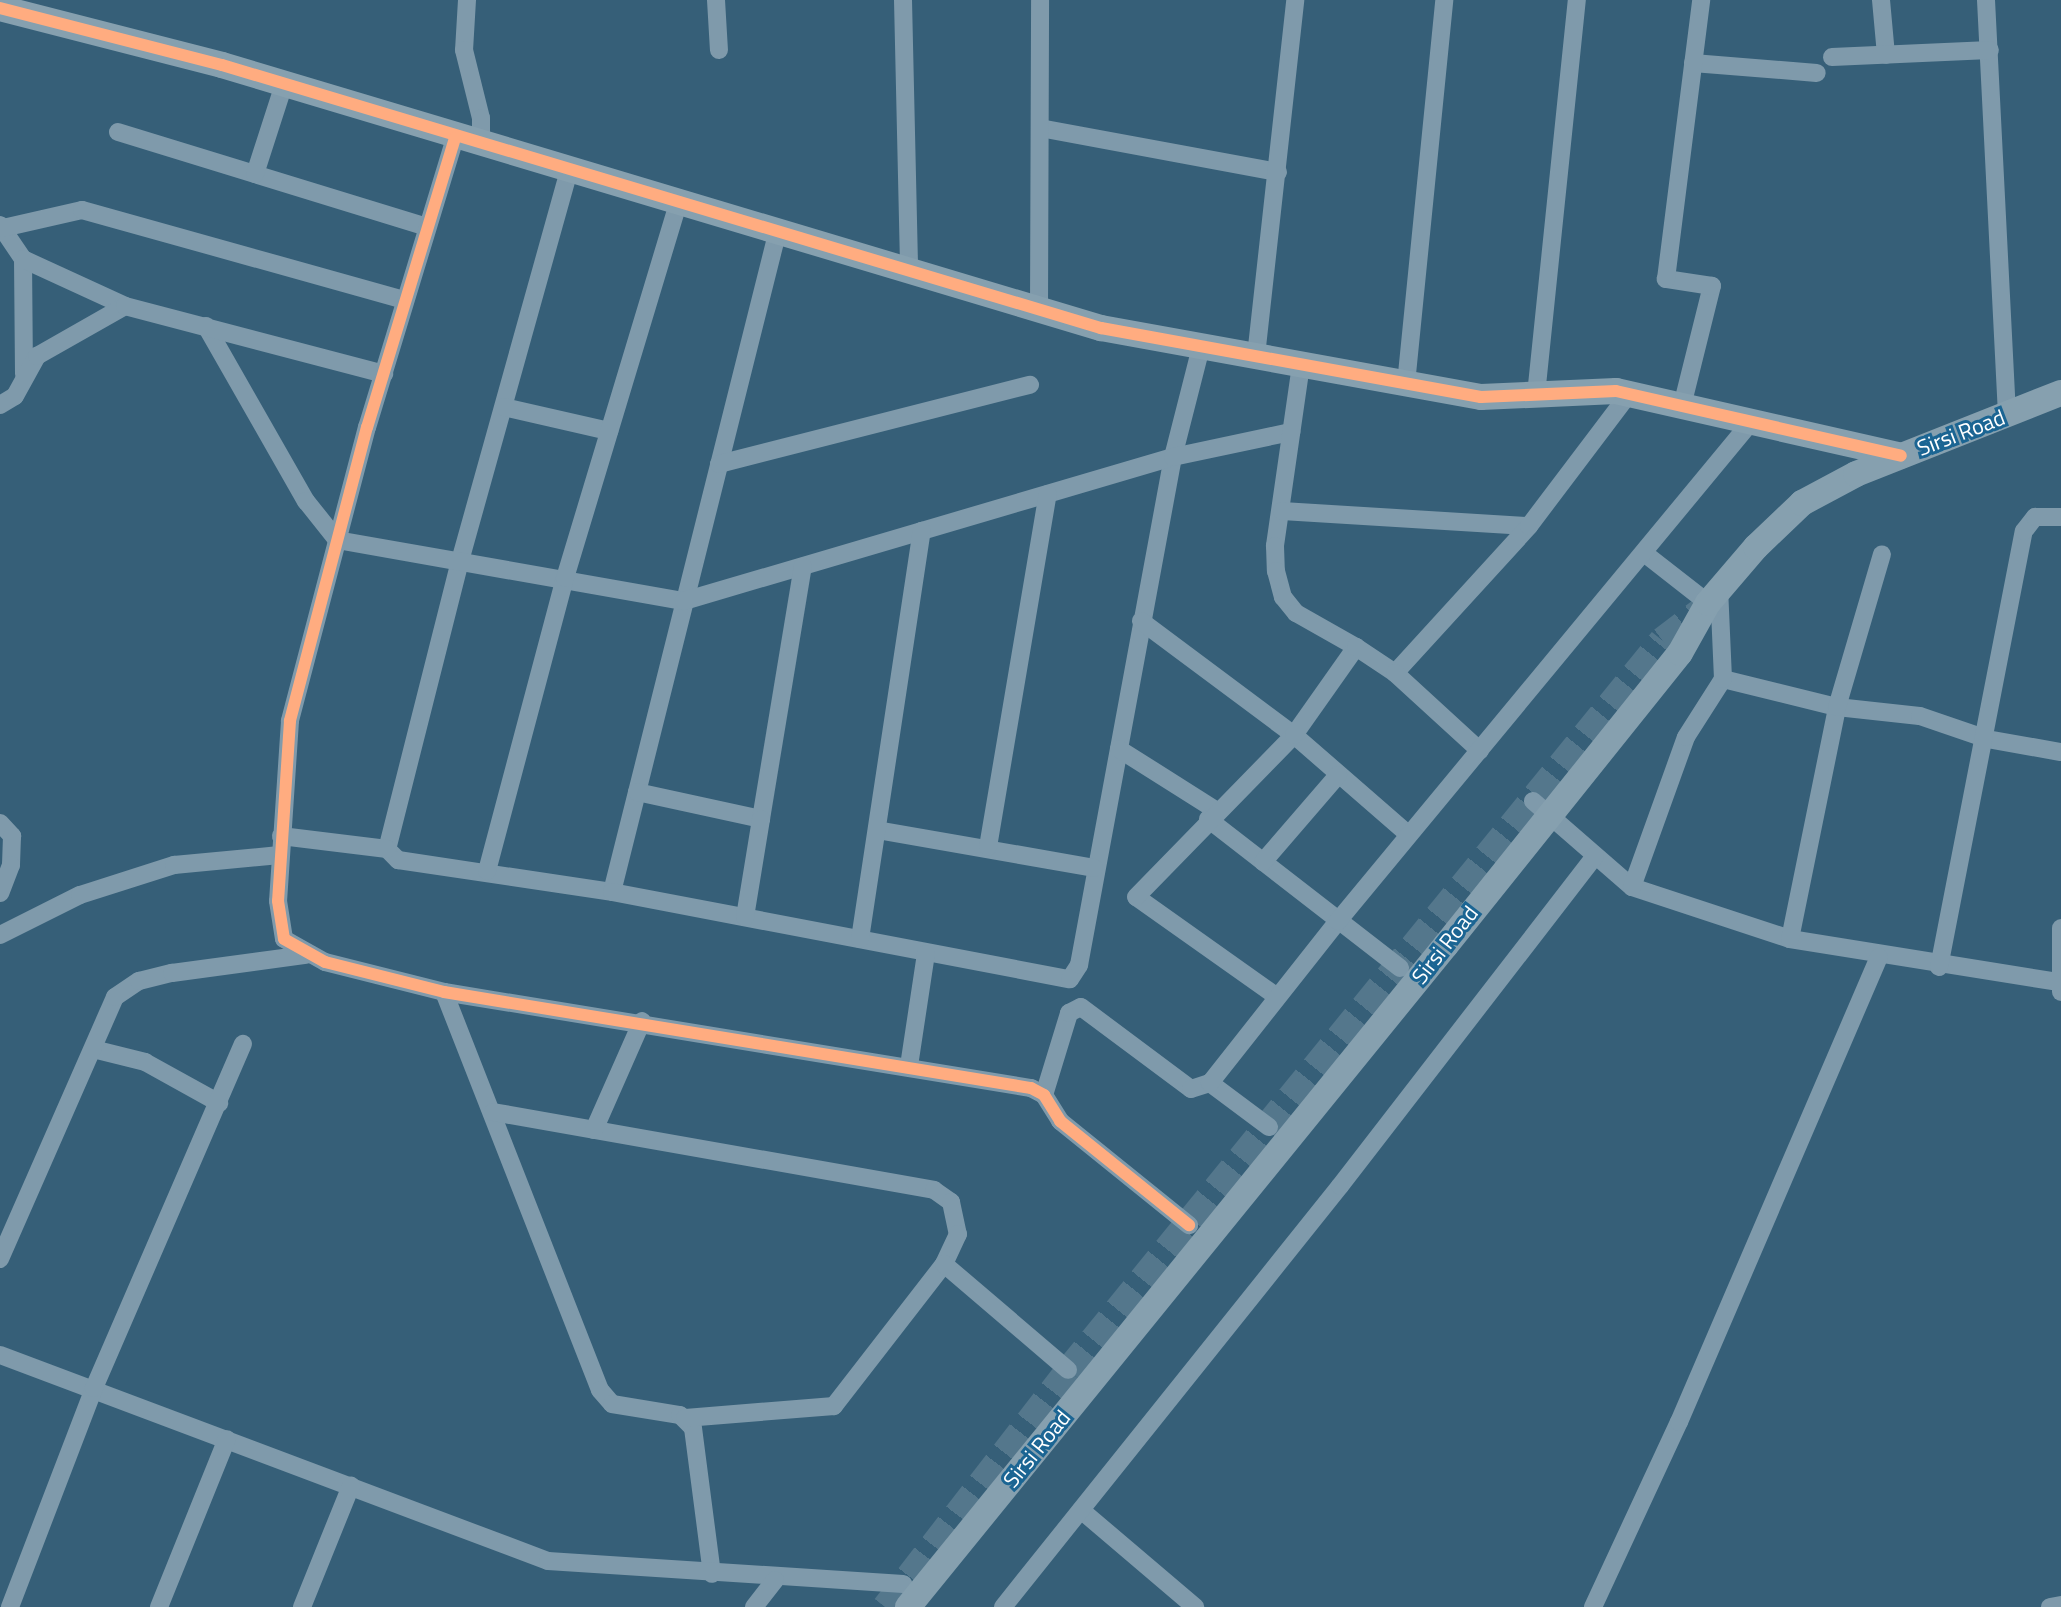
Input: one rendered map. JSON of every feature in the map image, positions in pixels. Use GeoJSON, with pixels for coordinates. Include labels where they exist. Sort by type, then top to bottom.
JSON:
{"type":"FeatureCollection","features":[{"type":"Feature","properties":{"kind":"street"},"geometry":{"type":"LineString","coordinates":[[467,0],[464,50],[481,118],[481,144]]}},
{"type":"Feature","properties":{"kind":"street"},"geometry":{"type":"LineString","coordinates":[[716,0],[719,50]]}},
{"type":"Feature","properties":{"kind":"street"},"geometry":{"type":"LineString","coordinates":[[903,0],[909,270]]}},
{"type":"Feature","properties":{"kind":"street"},"geometry":{"type":"LineString","coordinates":[[1039,310],[1040,0]]}},
{"type":"Feature","properties":{"kind":"street"},"geometry":{"type":"LineString","coordinates":[[1256,356],[1295,0]]}},
{"type":"Feature","properties":{"kind":"street"},"geometry":{"type":"LineString","coordinates":[[1406,384],[1444,0]]}},
{"type":"Feature","properties":{"kind":"street"},"geometry":{"type":"LineString","coordinates":[[1536,395],[1577,0]]}},
{"type":"Feature","properties":{"kind":"street"},"geometry":{"type":"LineString","coordinates":[[1682,406],[1712,286],[1666,279],[1693,63],[1697,0]]}},
{"type":"Feature","properties":{"kind":"street"},"geometry":{"type":"LineString","coordinates":[[1881,0],[1886,55]]}},
{"type":"Feature","properties":{"kind":"street"},"geometry":{"type":"LineString","coordinates":[[1986,0],[2007,415]]}},
{"type":"Feature","properties":{"kind":"street"},"geometry":{"type":"LineString","coordinates":[[0,8],[284,84],[455,138],[570,167],[1101,328],[1481,397],[1629,394],[1901,456]]}},
{"type":"Feature","properties":{"kind":"street"},"geometry":{"type":"LineString","coordinates":[[1832,57],[1990,50]]}},
{"type":"Feature","properties":{"kind":"street"},"geometry":{"type":"LineString","coordinates":[[1693,63],[1817,73]]}},
{"type":"Feature","properties":{"kind":"street"},"geometry":{"type":"LineString","coordinates":[[255,174],[284,84]]}},
{"type":"Feature","properties":{"kind":"street"},"geometry":{"type":"LineString","coordinates":[[1040,128],[1278,172]]}},
{"type":"Feature","properties":{"kind":"street"},"geometry":{"type":"LineString","coordinates":[[118,132],[426,227]]}},
{"type":"Feature","properties":{"kind":"street"},"geometry":{"type":"LineString","coordinates":[[455,138],[404,300],[290,721],[280,845],[279,920],[284,939],[306,955],[444,992],[642,1021],[1031,1088],[1044,1095],[1060,1121],[1189,1225]]}},
{"type":"Feature","properties":{"kind":"street"},"geometry":{"type":"LineString","coordinates":[[387,849],[460,561],[570,167]]}},
{"type":"Feature","properties":{"kind":"street"},"geometry":{"type":"LineString","coordinates":[[487,871],[565,578],[679,200]]}},
{"type":"Feature","properties":{"kind":"street"},"geometry":{"type":"LineString","coordinates":[[384,374],[125,306],[23,259],[1,226],[82,210],[404,300]]}},
{"type":"Feature","properties":{"kind":"street"},"geometry":{"type":"LineString","coordinates":[[612,892],[778,230]]}},
{"type":"Feature","properties":{"kind":"street"},"geometry":{"type":"LineString","coordinates":[[23,259],[24,374]]}},
{"type":"Feature","properties":{"kind":"street"},"geometry":{"type":"LineString","coordinates":[[0,405],[15,396],[24,374],[42,352],[125,306]]}},
{"type":"Feature","properties":{"kind":"street"},"geometry":{"type":"LineString","coordinates":[[206,326],[306,501],[337,540],[684,601],[1173,457],[1291,432]]}},
{"type":"Feature","properties":{"kind":"street"},"geometry":{"type":"LineString","coordinates":[[0,935],[80,895],[174,865],[280,845],[387,849],[398,860],[612,892],[1070,979],[1079,965],[1094,868],[1173,457],[1201,347]]}},
{"type":"Feature","properties":{"kind":"street"},"geometry":{"type":"LineString","coordinates":[[1301,365],[1275,546],[1283,597],[1296,613],[1395,673],[1480,751]]}},
{"type":"Feature","properties":{"kind":"street"},"geometry":{"type":"LineString","coordinates":[[719,464],[1030,385]]}},
{"type":"Feature","properties":{"kind":"street","name":"Sirsi Road"},"geometry":{"type":"LineString","coordinates":[[906,1596],[1540,807],[1680,653],[1710,600],[1802,503],[1901,456],[2061,393]]}},
{"type":"Feature","properties":{"kind":"street"},"geometry":{"type":"LineString","coordinates":[[1395,673],[1529,526],[1629,394]]}},
{"type":"Feature","properties":{"kind":"street"},"geometry":{"type":"LineString","coordinates":[[504,407],[609,431]]}},
{"type":"Feature","properties":{"kind":"street"},"geometry":{"type":"LineString","coordinates":[[1044,1095],[1069,1013],[1081,1007],[1191,1089],[1210,1083],[1276,996],[1751,422]]}},
{"type":"Feature","properties":{"kind":"street"},"geometry":{"type":"LineString","coordinates":[[988,847],[1048,494]]}},
{"type":"Feature","properties":{"kind":"street"},"geometry":{"type":"LineString","coordinates":[[1282,511],[1529,526]]}},
{"type":"Feature","properties":{"kind":"street"},"geometry":{"type":"LineString","coordinates":[[1939,967],[1987,739],[2024,531],[2035,517],[2061,517]]}},
{"type":"Feature","properties":{"kind":"street"},"geometry":{"type":"LineString","coordinates":[[860,939],[922,531]]}},
{"type":"Feature","properties":{"kind":"street"},"geometry":{"type":"LineString","coordinates":[[1632,887],[1686,737],[1723,679],[1710,600],[1644,553]]}},
{"type":"Feature","properties":{"kind":"street"},"geometry":{"type":"LineString","coordinates":[[1790,939],[1837,707],[1882,554]]}},
{"type":"Feature","properties":{"kind":"street"},"geometry":{"type":"LineString","coordinates":[[745,917],[803,566]]}},
{"type":"Feature","properties":{"kind":"street"},"geometry":{"type":"LineString","coordinates":[[1141,621],[1294,735],[1409,835]]}},
{"type":"Feature","properties":{"kind":"street"},"geometry":{"type":"LineString","coordinates":[[1276,996],[1136,897],[1294,735],[1356,647]]}},
{"type":"Feature","properties":{"kind":"street"},"geometry":{"type":"LineString","coordinates":[[1723,679],[1837,707],[1920,716],[1987,739],[2061,752]]}},
{"type":"Feature","properties":{"kind":"street"},"geometry":{"type":"LineString","coordinates":[[1119,749],[1213,815],[1263,862],[1400,968]]}},
{"type":"Feature","properties":{"kind":"street"},"geometry":{"type":"LineString","coordinates":[[1263,862],[1338,775]]}},
{"type":"Feature","properties":{"kind":"street"},"geometry":{"type":"LineString","coordinates":[[637,792],[761,819]]}},
{"type":"Feature","properties":{"kind":"street"},"geometry":{"type":"LineString","coordinates":[[1540,807],[1632,887],[1790,939],[2060,988],[2060,935]]}},
{"type":"Feature","properties":{"kind":"street"},"geometry":{"type":"LineString","coordinates":[[0,823],[12,836],[11,865],[0,893]]}},
{"type":"Feature","properties":{"kind":"street"},"geometry":{"type":"LineString","coordinates":[[877,830],[988,847],[1094,868]]}},
{"type":"Feature","properties":{"kind":"street"},"geometry":{"type":"LineString","coordinates":[[1003,1607],[1595,856]]}},
{"type":"Feature","properties":{"kind":"street"},"geometry":{"type":"LineString","coordinates":[[909,1066],[926,954]]}},
{"type":"Feature","properties":{"kind":"street"},"geometry":{"type":"LineString","coordinates":[[0,1259],[115,997],[139,981],[306,955]]}},
{"type":"Feature","properties":{"kind":"street"},"geometry":{"type":"LineString","coordinates":[[1593,1607],[1679,1422],[1879,957]]}},
{"type":"Feature","properties":{"kind":"street"},"geometry":{"type":"LineString","coordinates":[[444,992],[600,1390],[630,1411],[685,1418],[834,1406],[944,1264],[958,1234],[958,1221],[951,1202],[934,1190],[493,1112]]}},
{"type":"Feature","properties":{"kind":"street"},"geometry":{"type":"LineString","coordinates":[[594,1130],[642,1021]]}},
{"type":"Feature","properties":{"kind":"street"},"geometry":{"type":"LineString","coordinates":[[10,1607],[94,1388],[243,1044]]}},
{"type":"Feature","properties":{"kind":"street"},"geometry":{"type":"LineString","coordinates":[[93,1049],[145,1062],[219,1103]]}},
{"type":"Feature","properties":{"kind":"street"},"geometry":{"type":"LineString","coordinates":[[1210,1083],[1269,1127]]}},
{"type":"Feature","properties":{"kind":"street"},"geometry":{"type":"LineString","coordinates":[[944,1264],[1068,1370]]}},
{"type":"Feature","properties":{"kind":"street"},"geometry":{"type":"LineString","coordinates":[[0,1355],[548,1561],[775,1580],[906,1596]]}},
{"type":"Feature","properties":{"kind":"street"},"geometry":{"type":"LineString","coordinates":[[685,1418],[697,1439],[712,1574]]}},
{"type":"Feature","properties":{"kind":"street"},"geometry":{"type":"LineString","coordinates":[[159,1607],[227,1439]]}},
{"type":"Feature","properties":{"kind":"street"},"geometry":{"type":"LineString","coordinates":[[302,1607],[351,1486]]}},
{"type":"Feature","properties":{"kind":"street"},"geometry":{"type":"LineString","coordinates":[[1081,1510],[1195,1607]]}},
{"type":"Feature","properties":{"kind":"street"},"geometry":{"type":"LineString","coordinates":[[754,1607],[775,1580]]}},
{"type":"Feature","properties":{"kind":"street"},"geometry":{"type":"LineString","coordinates":[[2050,1607],[2061,1605]]}},
{"type":"Feature","properties":{"kind":"tunnel"},"geometry":{"type":"LineString","coordinates":[[885,1607],[1068,1370],[1662,640],[1703,609]]}},
{"type":"Feature","properties":{"kind":"cycle path"},"geometry":{"type":"LineString","coordinates":[[0,8],[222,65],[1101,328],[1481,397],[1616,391],[1901,456]]}},
{"type":"Feature","properties":{"kind":"cycle path"},"geometry":{"type":"LineString","coordinates":[[455,138],[367,427],[290,721],[278,901],[284,939],[325,962],[444,992],[1031,1088],[1044,1095],[1060,1121],[1189,1225]]}}]}
